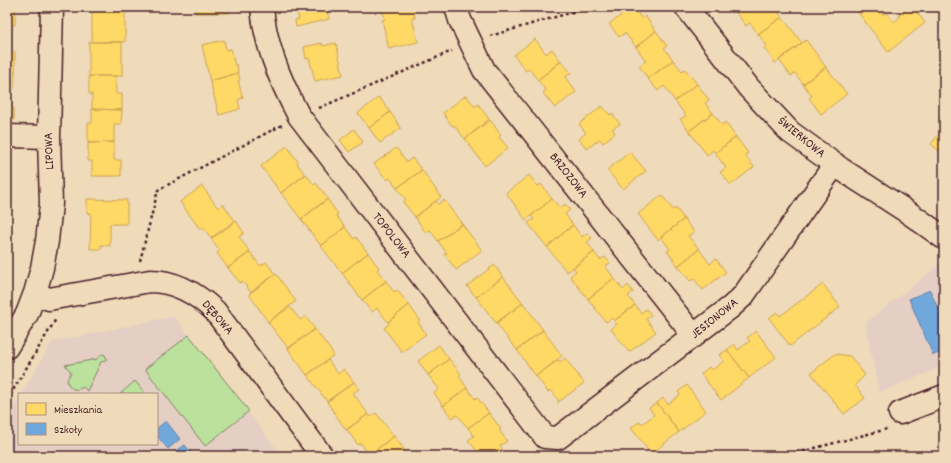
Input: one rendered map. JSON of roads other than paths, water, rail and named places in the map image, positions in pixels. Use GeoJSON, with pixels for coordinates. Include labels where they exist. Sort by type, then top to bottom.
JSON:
{"type":"FeatureCollection","features":[{"type":"Feature","properties":{"kind":"street","name":"LIPOWA"},"geometry":{"type":"LineString","coordinates":[[7,347],[27,314],[35,293],[42,268],[50,223],[51,181],[49,137],[52,7]]}},
{"type":"Feature","properties":{"kind":"street","name":"TOPOLOWA"},"geometry":{"type":"LineString","coordinates":[[262,7],[263,26],[279,74],[288,96],[299,116],[545,437],[558,438]]}},
{"type":"Feature","properties":{"kind":"street","name":"BRZOZOWA"},"geometry":{"type":"LineString","coordinates":[[456,7],[460,20],[484,70],[694,336]]}},
{"type":"Feature","properties":{"kind":"street","name":"ŚWIERKOWA"},"geometry":{"type":"LineString","coordinates":[[686,7],[749,88],[790,132],[944,237]]}},
{"type":"Feature","properties":{"kind":"street"},"geometry":{"type":"LineString","coordinates":[[7,136],[49,137]]}},
{"type":"Feature","properties":{"kind":"street","name":"JESIONOWA"},"geometry":{"type":"LineString","coordinates":[[558,438],[731,307],[742,296],[835,164]]}},
{"type":"Feature","properties":{"kind":"street","name":"DĘBOWA"},"geometry":{"type":"LineString","coordinates":[[35,293],[49,299],[134,283],[160,281],[187,290],[202,299],[215,311],[322,456]]}},
{"type":"Feature","properties":{"kind":"street"},"geometry":{"type":"LineString","coordinates":[[896,421],[944,396]]}}]}
